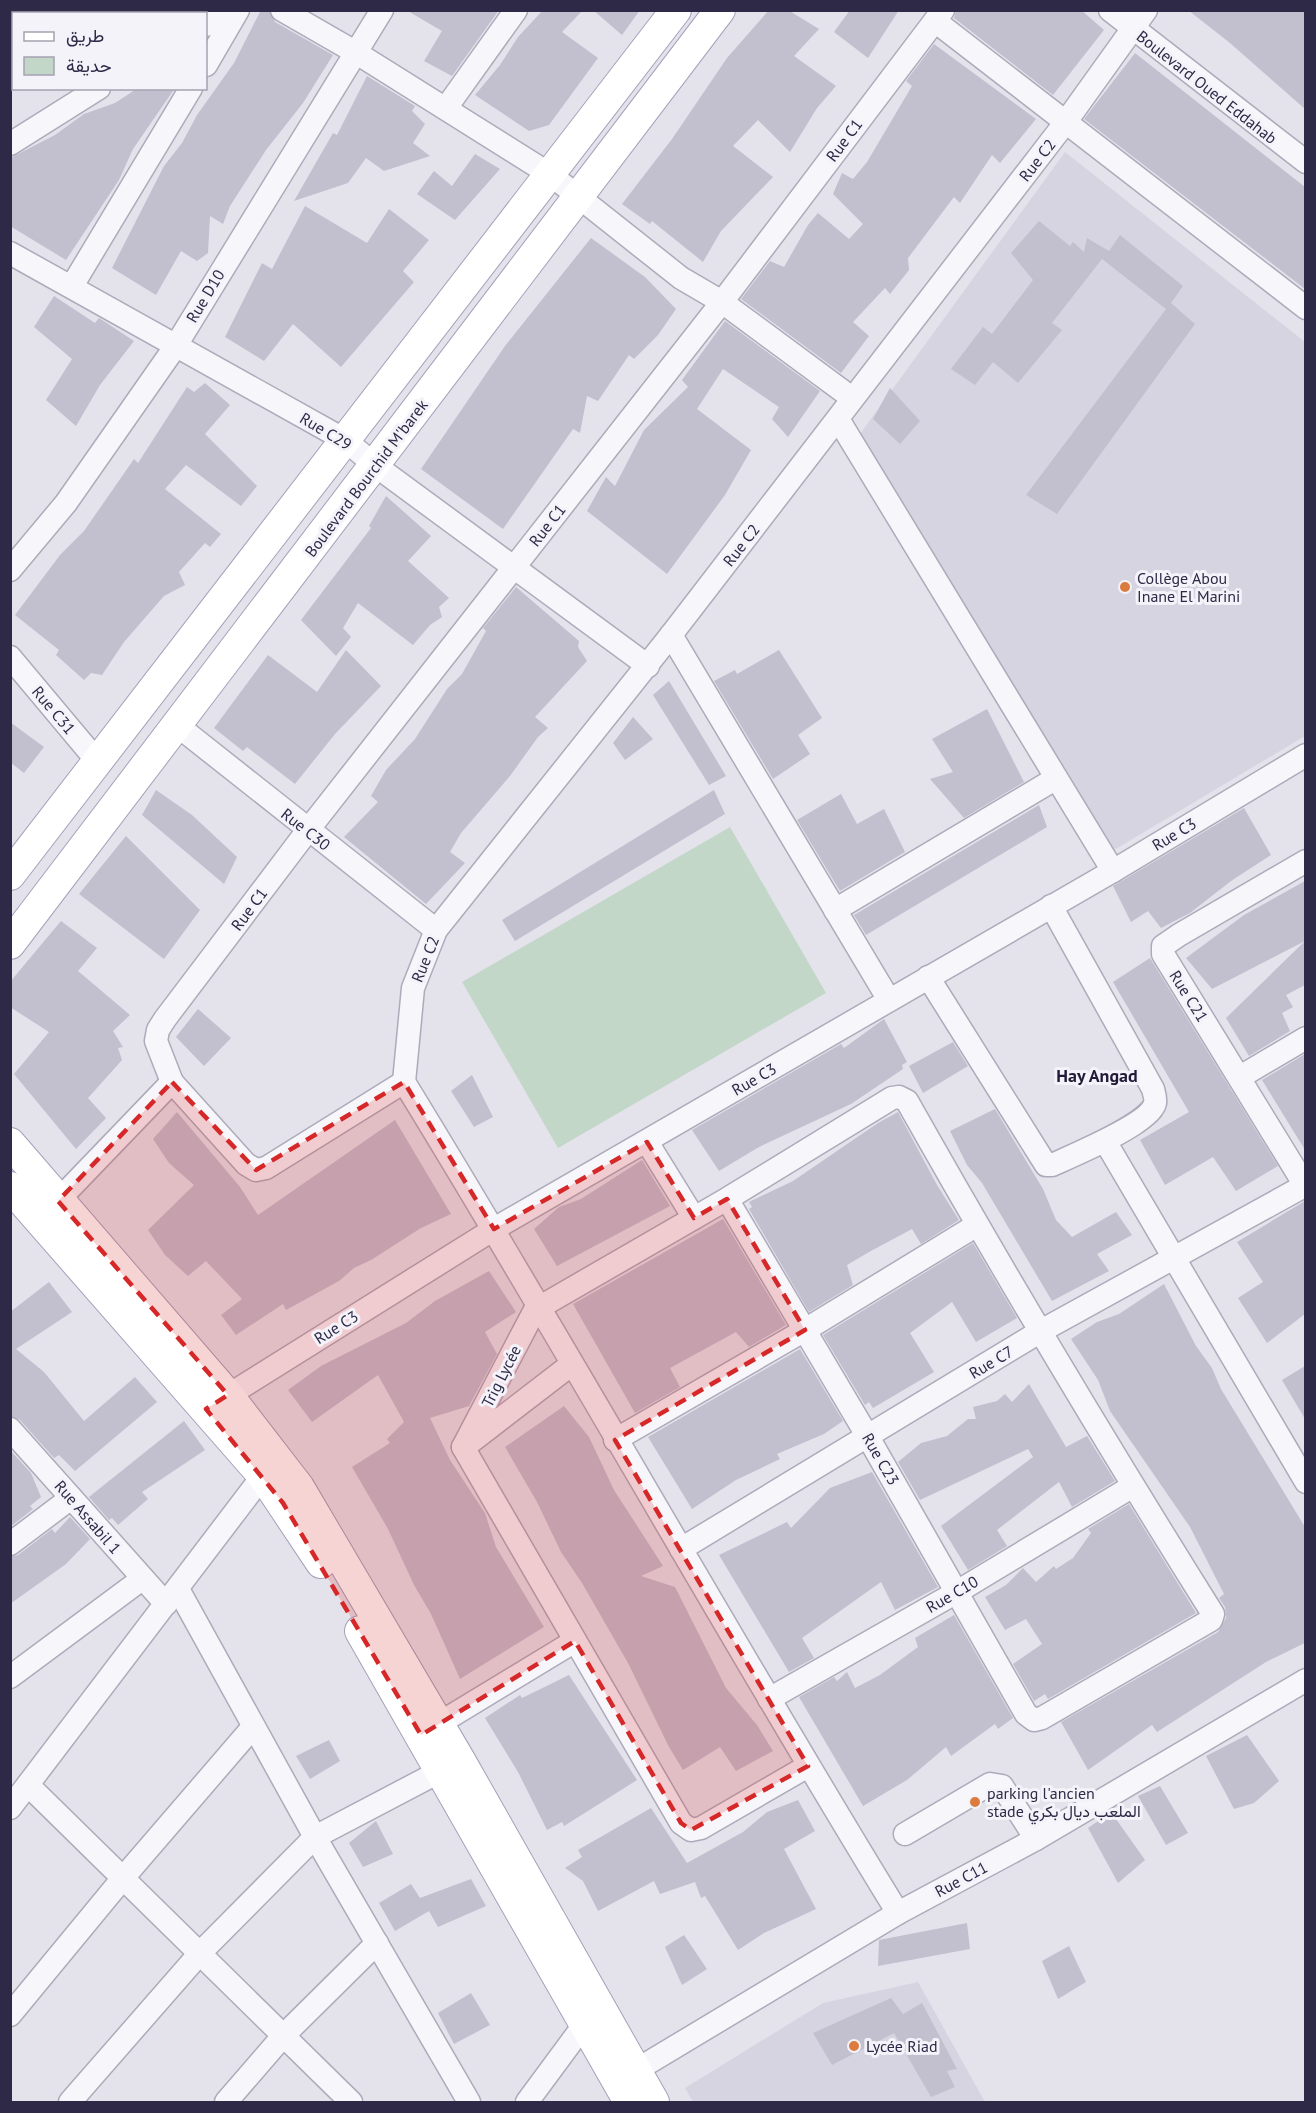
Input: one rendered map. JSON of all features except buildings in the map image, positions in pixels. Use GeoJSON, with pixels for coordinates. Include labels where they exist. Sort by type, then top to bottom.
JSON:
{"type":"FeatureCollection","features":[{"type":"Feature","properties":{"kind":"main road"},"geometry":{"type":"LineString","coordinates":[[10,875],[676,10]]}},
{"type":"Feature","properties":{"kind":"main road","name":"Boulevard Bourchid M'barek"},"geometry":{"type":"LineString","coordinates":[[10,944],[376,466],[576,196],[720,10]]}},
{"type":"Feature","properties":{"kind":"main road"},"geometry":{"type":"LineString","coordinates":[[106,751],[148,765]]}},
{"type":"Feature","properties":{"kind":"main road"},"geometry":{"type":"LineString","coordinates":[[10,1143],[48,1211],[217,1402],[328,1535],[430,1729],[591,2015],[627,2085],[654,2103]]}},
{"type":"Feature","properties":{"kind":"main road"},"geometry":{"type":"LineString","coordinates":[[10,1186],[48,1211]]}},
{"type":"Feature","properties":{"kind":"street"},"geometry":{"type":"LineString","coordinates":[[207,24],[225,10]]}},
{"type":"Feature","properties":{"kind":"street"},"geometry":{"type":"LineString","coordinates":[[207,63],[238,10]]}},
{"type":"Feature","properties":{"kind":"street"},"geometry":{"type":"LineString","coordinates":[[282,10],[447,108],[551,175],[681,278],[722,302],[852,398]]}},
{"type":"Feature","properties":{"kind":"street","name":"Rue D10"},"geometry":{"type":"LineString","coordinates":[[10,570],[66,503],[175,346],[382,10]]}},
{"type":"Feature","properties":{"kind":"street"},"geometry":{"type":"LineString","coordinates":[[447,108],[516,10]]}},
{"type":"Feature","properties":{"kind":"street","name":"Boulevard Oued Eddahab"},"geometry":{"type":"LineString","coordinates":[[1110,10],[1305,162]]}},
{"type":"Feature","properties":{"kind":"street","name":"Rue C2"},"geometry":{"type":"LineString","coordinates":[[404,1083],[413,988],[436,930],[648,666],[1065,123],[1146,10]]}},
{"type":"Feature","properties":{"kind":"street"},"geometry":{"type":"LineString","coordinates":[[939,16],[1065,123],[1305,308]]}},
{"type":"Feature","properties":{"kind":"street","name":"Rue C1"},"geometry":{"type":"LineString","coordinates":[[172,1082],[156,1041],[165,1019],[308,830],[722,302],[939,16]]}},
{"type":"Feature","properties":{"kind":"street"},"geometry":{"type":"LineString","coordinates":[[10,144],[69,94],[89,90]]}},
{"type":"Feature","properties":{"kind":"street"},"geometry":{"type":"LineString","coordinates":[[72,286],[190,90]]}},
{"type":"Feature","properties":{"kind":"street","name":"Rue C29"},"geometry":{"type":"LineString","coordinates":[[10,253],[345,440],[376,466],[648,666]]}},
{"type":"Feature","properties":{"kind":"street"},"geometry":{"type":"LineString","coordinates":[[838,419],[1113,871]]}},
{"type":"Feature","properties":{"kind":"street"},"geometry":{"type":"LineString","coordinates":[[671,635],[889,1000]]}},
{"type":"Feature","properties":{"kind":"street","name":"Rue C31"},"geometry":{"type":"LineString","coordinates":[[10,657],[106,751]]}},
{"type":"Feature","properties":{"kind":"street","name":"Rue C30"},"geometry":{"type":"LineString","coordinates":[[178,726],[436,930]]}},
{"type":"Feature","properties":{"kind":"street","name":"Rue C3"},"geometry":{"type":"LineString","coordinates":[[217,1402],[494,1229],[1113,871],[1305,755]]}},
{"type":"Feature","properties":{"kind":"street"},"geometry":{"type":"LineString","coordinates":[[835,910],[1055,779]]}},
{"type":"Feature","properties":{"kind":"street","name":"Rue C21"},"geometry":{"type":"LineString","coordinates":[[1305,861],[1164,946],[1163,954],[1305,1186]]}},
{"type":"Feature","properties":{"kind":"street"},"geometry":{"type":"LineString","coordinates":[[928,976],[1046,1165],[1053,1165],[1105,1141],[1149,1113],[1155,1103],[1153,1089],[1051,906]]}},
{"type":"Feature","properties":{"kind":"street"},"geometry":{"type":"LineString","coordinates":[[1240,1077],[1305,1038]]}},
{"type":"Feature","properties":{"kind":"street"},"geometry":{"type":"LineString","coordinates":[[48,1211],[172,1082],[246,1164],[256,1170],[266,1168],[404,1083],[494,1229],[615,1440],[898,1913]]}},
{"type":"Feature","properties":{"kind":"street"},"geometry":{"type":"LineString","coordinates":[[539,1305],[728,1199],[892,1098],[899,1097],[907,1101],[976,1225],[1132,1486]]}},
{"type":"Feature","properties":{"kind":"street"},"geometry":{"type":"LineString","coordinates":[[1105,1141],[1171,1258],[1305,1482]]}},
{"type":"Feature","properties":{"kind":"street"},"geometry":{"type":"LineString","coordinates":[[647,1142],[694,1218]]}},
{"type":"Feature","properties":{"kind":"street","name":"Rue C7"},"geometry":{"type":"LineString","coordinates":[[681,1549],[1041,1331],[1305,1186]]}},
{"type":"Feature","properties":{"kind":"street","name":"Rue C23"},"geometry":{"type":"LineString","coordinates":[[728,1199],[868,1437],[1026,1714],[1034,1720],[1042,1718],[1213,1617],[1132,1486]]}},
{"type":"Feature","properties":{"kind":"street"},"geometry":{"type":"LineString","coordinates":[[615,1440],[805,1330],[976,1225]]}},
{"type":"Feature","properties":{"kind":"street","name":"Trig Lycée"},"geometry":{"type":"LineString","coordinates":[[464,1447],[539,1305]]}},
{"type":"Feature","properties":{"kind":"street"},"geometry":{"type":"LineString","coordinates":[[572,1364],[464,1447],[681,1823],[691,1830],[701,1828],[808,1766]]}},
{"type":"Feature","properties":{"kind":"street","name":"Rue Assabil 1"},"geometry":{"type":"LineString","coordinates":[[10,1429],[142,1579],[172,1596],[253,1727],[470,2103]]}},
{"type":"Feature","properties":{"kind":"street"},"geometry":{"type":"LineString","coordinates":[[10,1808],[270,1466]]}},
{"type":"Feature","properties":{"kind":"street","name":"Rue C10"},"geometry":{"type":"LineString","coordinates":[[769,1700],[957,1592],[1132,1486]]}},
{"type":"Feature","properties":{"kind":"street"},"geometry":{"type":"LineString","coordinates":[[10,1544],[71,1498]]}},
{"type":"Feature","properties":{"kind":"street"},"geometry":{"type":"LineString","coordinates":[[10,1677],[142,1579]]}},
{"type":"Feature","properties":{"kind":"street"},"geometry":{"type":"LineString","coordinates":[[430,1729],[575,1641]]}},
{"type":"Feature","properties":{"kind":"street","name":"Rue C11"},"geometry":{"type":"LineString","coordinates":[[627,2085],[898,1913],[1036,1839],[1305,1680]]}},
{"type":"Feature","properties":{"kind":"street"},"geometry":{"type":"LineString","coordinates":[[10,2015],[123,1878],[253,1727]]}},
{"type":"Feature","properties":{"kind":"street"},"geometry":{"type":"LineString","coordinates":[[70,2103],[201,1952],[315,1837],[451,1766]]}},
{"type":"Feature","properties":{"kind":"street"},"geometry":{"type":"LineString","coordinates":[[905,1834],[990,1784],[997,1783],[1002,1786],[1036,1839]]}},
{"type":"Feature","properties":{"kind":"street"},"geometry":{"type":"LineString","coordinates":[[28,1785],[201,1952],[351,2103]]}},
{"type":"Feature","properties":{"kind":"street"},"geometry":{"type":"LineString","coordinates":[[226,2103],[283,2036],[376,1943]]}},
{"type":"Feature","properties":{"kind":"street"},"geometry":{"type":"LineString","coordinates":[[527,2103],[591,2015]]}},
{"type":"Feature","properties":{"kind":"highlighted area"},"geometry":{"type":"Polygon","coordinates":[[[172,1082],[256,1170],[404,1082],[494,1229],[647,1142],[694,1218],[727,1199],[805,1330],[615,1440],[808,1766],[691,1830],[681,1823],[575,1641],[421,1735],[283,1503],[206,1409],[228,1395],[58,1201],[172,1082]]]}},
{"type":"Feature","properties":{"kind":"shaded area","name":"Collège Abou Inane El Marini"},"geometry":{"type":"Polygon","coordinates":[[[1065,152],[1305,342],[1305,736],[1104,856],[857,438],[1065,152]]]}},
{"type":"Feature","properties":{"kind":"shaded area","name":"Lycée Riad"},"geometry":{"type":"Polygon","coordinates":[[[918,1982],[985,2102],[693,2102],[685,2088],[823,2003],[918,1982]]]}},
{"type":"Feature","properties":{"kind":"green space"},"geometry":{"type":"Polygon","coordinates":[[[730,827],[826,993],[558,1148],[462,982],[730,827]]]}},
{"type":"Feature","properties":{"kind":"place","name":"Collège Abou Inane El Marini"},"geometry":{"type":"Point","coordinates":[1125,587]}},
{"type":"Feature","properties":{"kind":"place","name":"parking l'ancien stade الملعب ديال بكري"},"geometry":{"type":"Point","coordinates":[975,1802]}},
{"type":"Feature","properties":{"kind":"place","name":"Lycée Riad"},"geometry":{"type":"Point","coordinates":[854,2046]}},
{"type":"Feature","properties":{"kind":"district","name":"Hay Angad"},"geometry":{"type":"Point","coordinates":[1097,1075]}}]}
